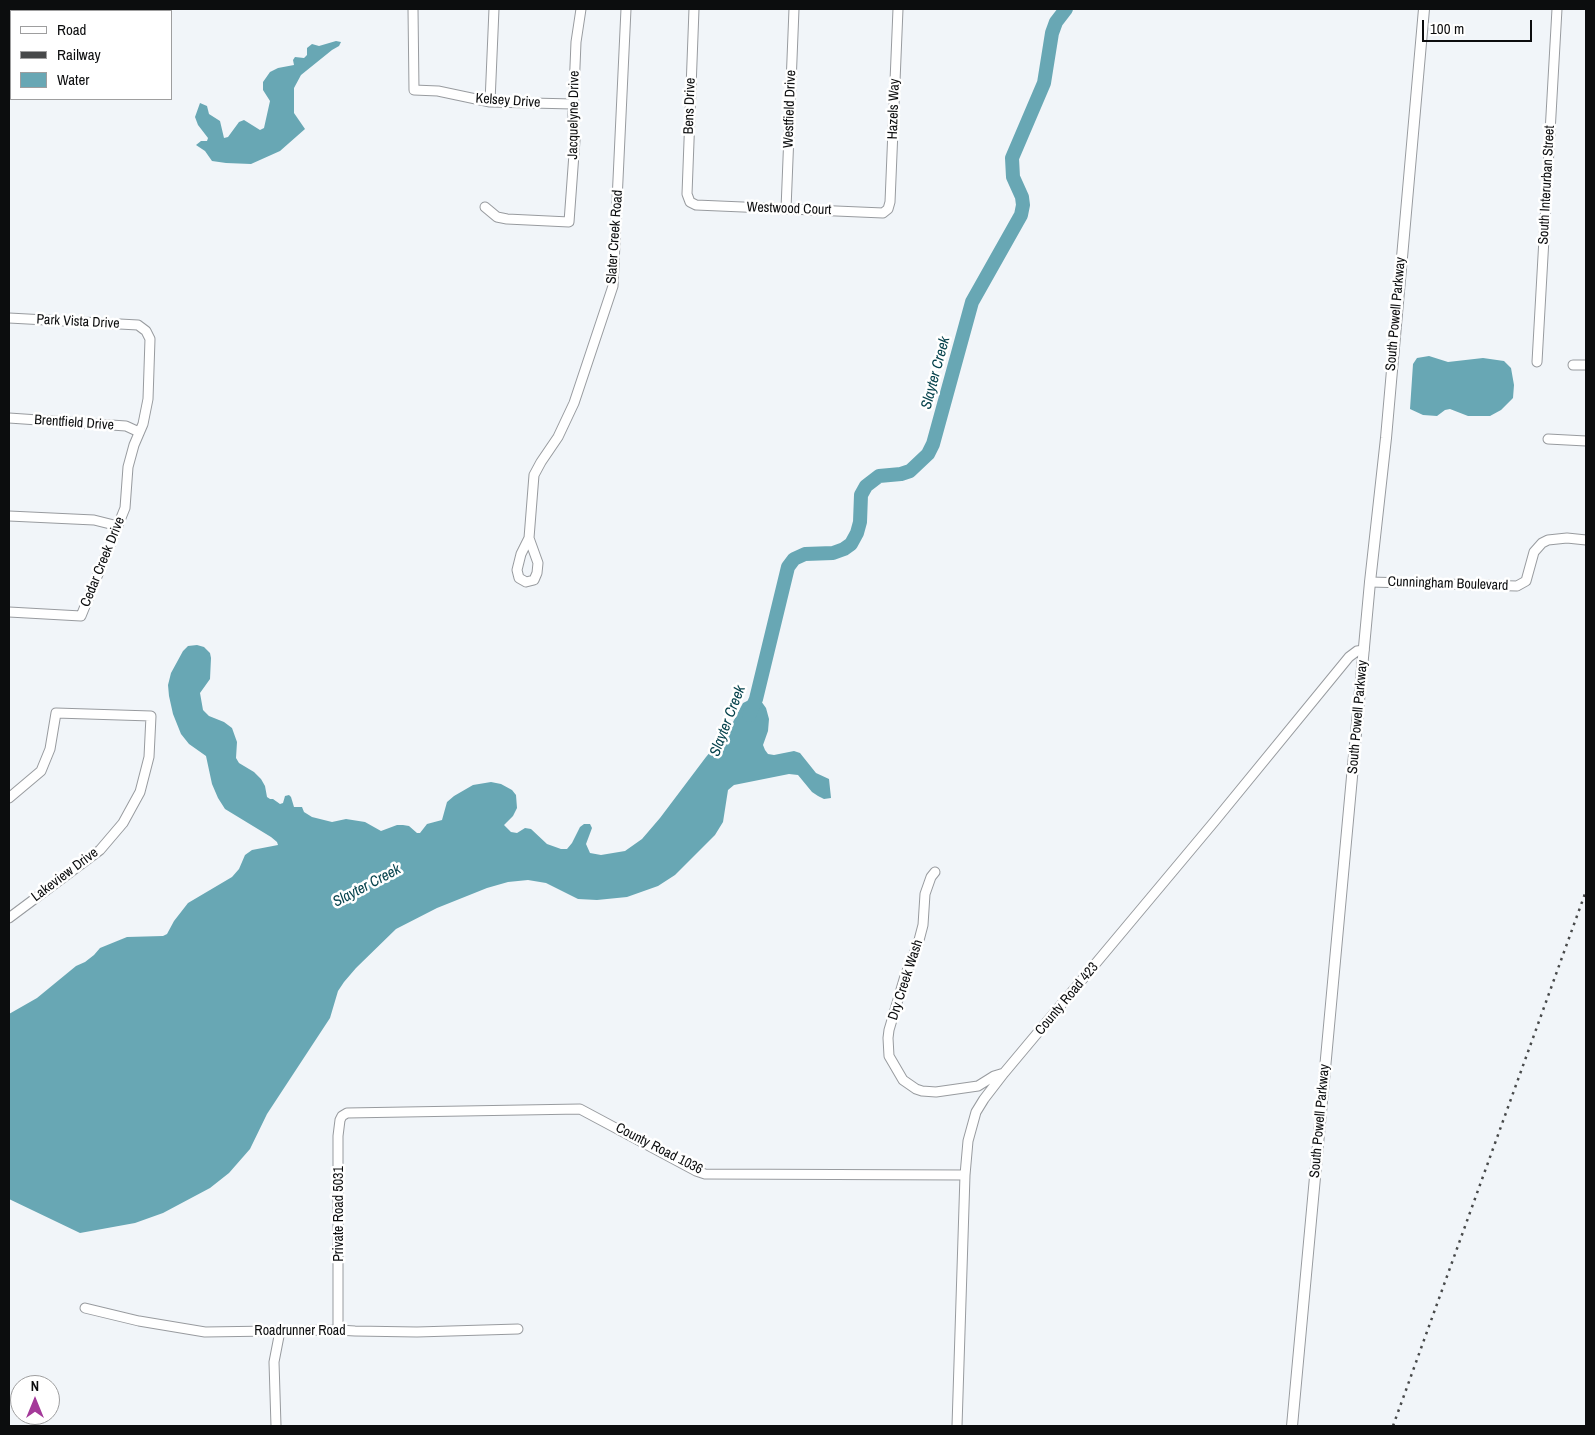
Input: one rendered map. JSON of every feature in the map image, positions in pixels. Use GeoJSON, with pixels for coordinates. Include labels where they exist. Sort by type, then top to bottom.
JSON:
{"type":"FeatureCollection","features":[{"type":"Feature","properties":{"kind":"main road","name":"South Powell Parkway"},"geometry":{"type":"LineString","coordinates":[[1292,1426],[1370,582],[1386,438],[1424,9]]}},
{"type":"Feature","properties":{"kind":"street","name":"Kelsey Drive"},"geometry":{"type":"LineString","coordinates":[[413,9],[414,90],[438,91],[490,102],[573,104]]}},
{"type":"Feature","properties":{"kind":"street"},"geometry":{"type":"LineString","coordinates":[[490,102],[494,9]]}},
{"type":"Feature","properties":{"kind":"street","name":"Jacquelyne Drive"},"geometry":{"type":"LineString","coordinates":[[485,207],[497,216],[507,219],[569,222],[575,140],[573,104],[576,42],[581,9]]}},
{"type":"Feature","properties":{"kind":"street","name":"Slater Creek Road"},"geometry":{"type":"LineString","coordinates":[[529,538],[534,475],[540,462],[558,437],[571,410],[613,286],[626,9]]}},
{"type":"Feature","properties":{"kind":"street","name":"Bens Drive"},"geometry":{"type":"LineString","coordinates":[[690,202],[687,194],[694,9]]}},
{"type":"Feature","properties":{"kind":"street","name":"Westfield Drive"},"geometry":{"type":"LineString","coordinates":[[786,209],[794,9]]}},
{"type":"Feature","properties":{"kind":"street","name":"Hazels Way"},"geometry":{"type":"LineString","coordinates":[[888,209],[890,202],[898,9]]}},
{"type":"Feature","properties":{"kind":"street","name":"South Interurban Street"},"geometry":{"type":"LineString","coordinates":[[1537,362],[1557,9]]}},
{"type":"Feature","properties":{"kind":"street","name":"Westwood Court"},"geometry":{"type":"LineString","coordinates":[[690,202],[696,205],[883,213],[888,209]]}},
{"type":"Feature","properties":{"kind":"street","name":"Park Vista Drive"},"geometry":{"type":"LineString","coordinates":[[9,318],[138,325],[146,331]]}},
{"type":"Feature","properties":{"kind":"street","name":"Cedar Creek Drive"},"geometry":{"type":"LineString","coordinates":[[9,612],[80,616],[126,508],[128,467],[148,399],[150,339],[146,331]]}},
{"type":"Feature","properties":{"kind":"street"},"geometry":{"type":"LineString","coordinates":[[1573,365],[1586,364]]}},
{"type":"Feature","properties":{"kind":"street","name":"Brentfield Drive"},"geometry":{"type":"LineString","coordinates":[[9,418],[126,426],[139,432]]}},
{"type":"Feature","properties":{"kind":"street"},"geometry":{"type":"LineString","coordinates":[[1548,439],[1586,441]]}},
{"type":"Feature","properties":{"kind":"street"},"geometry":{"type":"LineString","coordinates":[[9,516],[94,520],[118,526]]}},
{"type":"Feature","properties":{"kind":"street","name":"Cunningham Boulevard"},"geometry":{"type":"LineString","coordinates":[[1370,582],[1517,586],[1526,581],[1534,552],[1542,542],[1567,538],[1586,540]]}},
{"type":"Feature","properties":{"kind":"street","name":"County Road 423"},"geometry":{"type":"LineString","coordinates":[[957,1426],[965,1175],[968,1141],[976,1112],[1004,1073],[1349,657],[1357,651],[1364,650]]}},
{"type":"Feature","properties":{"kind":"street","name":"Lakeview Drive"},"geometry":{"type":"LineString","coordinates":[[9,798],[41,771],[50,748],[56,713],[150,716],[147,766],[140,792],[123,823],[100,850],[9,918]]}},
{"type":"Feature","properties":{"kind":"street","name":"Dry Creek Wash"},"geometry":{"type":"LineString","coordinates":[[935,872],[925,894],[923,925],[918,944],[905,976],[889,1030],[888,1050],[903,1080],[916,1089],[936,1092],[982,1085],[994,1076],[1004,1073]]}},
{"type":"Feature","properties":{"kind":"street"},"geometry":{"type":"LineString","coordinates":[[966,1087],[977,1095],[980,1105]]}},
{"type":"Feature","properties":{"kind":"street","name":"County Road 1036"},"geometry":{"type":"LineString","coordinates":[[357,1112],[580,1109],[705,1174],[965,1175]]}},
{"type":"Feature","properties":{"kind":"street","name":"Private Road 5031"},"geometry":{"type":"LineString","coordinates":[[338,1330],[339,1125],[344,1114],[357,1112]]}},
{"type":"Feature","properties":{"kind":"street","name":"Roadrunner Road"},"geometry":{"type":"LineString","coordinates":[[85,1308],[139,1321],[204,1332],[518,1330]]}},
{"type":"Feature","properties":{"kind":"street"},"geometry":{"type":"LineString","coordinates":[[276,1426],[274,1362],[280,1331]]}},
{"type":"Feature","properties":{"kind":"water"},"geometry":{"type":"Polygon","coordinates":[[[336,41],[341,42],[339,46],[301,75],[294,88],[294,113],[305,129],[280,151],[251,164],[226,163],[212,161],[205,151],[196,145],[201,141],[207,141],[208,138],[198,125],[195,117],[200,103],[207,106],[209,114],[220,121],[224,138],[228,137],[239,122],[244,120],[260,130],[264,128],[270,101],[263,90],[263,82],[270,72],[278,68],[294,65],[293,60],[295,57],[304,58],[307,55],[307,48],[312,44],[319,46],[336,41]]]}},
{"type":"Feature","properties":{"kind":"water"},"geometry":{"type":"Polygon","coordinates":[[[1429,356],[1448,362],[1483,358],[1504,361],[1511,368],[1514,385],[1513,398],[1501,410],[1490,416],[1468,416],[1450,409],[1437,416],[1423,415],[1410,409],[1413,364],[1417,358],[1429,356]]]}},
{"type":"Feature","properties":{"kind":"water"},"geometry":{"type":"Polygon","coordinates":[[[197,645],[204,647],[210,653],[211,658],[210,679],[200,693],[203,710],[209,716],[224,722],[232,728],[237,742],[236,758],[239,763],[254,772],[261,779],[265,786],[267,797],[270,799],[280,804],[283,803],[285,796],[289,795],[294,807],[302,807],[304,812],[312,817],[332,822],[346,819],[365,822],[381,831],[397,825],[403,825],[409,826],[417,833],[420,833],[427,824],[442,820],[447,802],[454,796],[473,785],[491,782],[501,784],[512,790],[516,795],[517,808],[513,816],[504,825],[511,832],[517,833],[525,828],[531,829],[547,844],[567,849],[580,827],[584,824],[590,824],[592,828],[586,844],[590,853],[601,855],[625,851],[642,839],[660,818],[722,738],[743,703],[756,699],[761,701],[766,708],[769,719],[768,731],[763,745],[768,754],[774,755],[794,751],[800,753],[816,773],[829,779],[831,798],[824,799],[812,792],[798,775],[789,774],[734,785],[728,790],[723,822],[715,835],[675,875],[658,886],[627,897],[597,900],[578,899],[546,883],[528,880],[508,882],[487,888],[437,908],[396,929],[344,982],[338,991],[330,1018],[267,1114],[250,1149],[229,1173],[210,1188],[163,1213],[135,1223],[80,1233],[9,1199],[9,1014],[37,998],[76,966],[94,955],[100,948],[127,937],[163,936],[167,934],[188,903],[232,877],[239,869],[245,855],[252,850],[278,845],[271,837],[225,809],[212,784],[206,756],[189,744],[181,734],[173,714],[168,685],[171,673],[183,651],[188,646],[197,645]]]}},
{"type":"Feature","properties":{"kind":"waterway","name":"Slayter Creek"},"geometry":{"type":"LineString","coordinates":[[749,715],[756,699],[788,567],[794,559],[805,554],[833,553],[851,544],[860,522],[861,495],[866,486],[879,476],[901,474],[910,471],[928,454],[933,444],[972,302],[1021,215],[1022,197],[1013,177],[1012,158],[1044,83],[1052,33],[1056,22],[1066,9]]}},
{"type":"Feature","properties":{"kind":"railway"},"geometry":{"type":"LineString","coordinates":[[1393,1426],[1586,891]]}}]}
